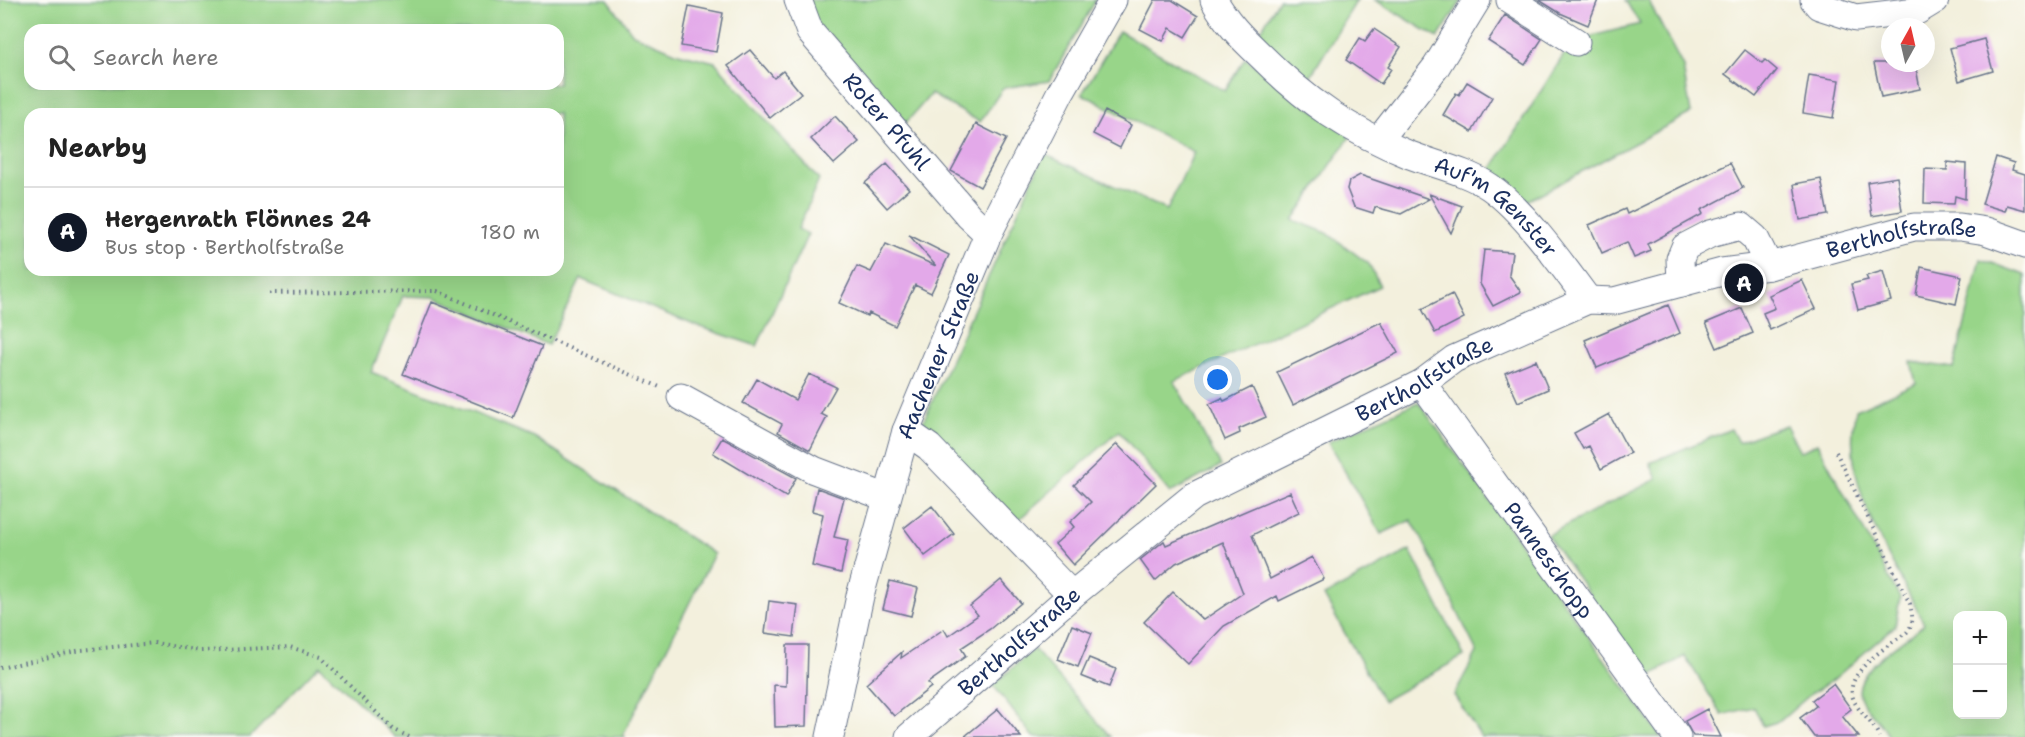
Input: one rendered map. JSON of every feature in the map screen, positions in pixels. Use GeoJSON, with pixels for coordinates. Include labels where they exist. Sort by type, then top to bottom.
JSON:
{"type":"FeatureCollection","features":[{"type":"Feature","properties":{"kind":"street","name":"Roter Pfuhl"},"geometry":{"type":"LineString","coordinates":[[798,0],[810,32],[969,216],[988,234]]}},
{"type":"Feature","properties":{"kind":"street","name":"Aachener Straße"},"geometry":{"type":"LineString","coordinates":[[830,737],[860,596],[885,497],[906,431],[988,234],[1060,93],[1113,0]]}},
{"type":"Feature","properties":{"kind":"street","name":"Auf'm Genster"},"geometry":{"type":"LineString","coordinates":[[1214,0],[1235,31],[1295,90],[1331,117],[1409,154],[1465,174],[1490,187],[1526,223],[1588,300]]}},
{"type":"Feature","properties":{"kind":"street"},"geometry":{"type":"LineString","coordinates":[[1379,140],[1436,68],[1478,0]]}},
{"type":"Feature","properties":{"kind":"street"},"geometry":{"type":"LineString","coordinates":[[1509,0],[1576,42]]}},
{"type":"Feature","properties":{"kind":"street"},"geometry":{"type":"LineString","coordinates":[[1814,0],[1819,6],[1856,18],[1917,11],[1935,0]]}},
{"type":"Feature","properties":{"kind":"street"},"geometry":{"type":"LineString","coordinates":[[1681,283],[1680,259],[1685,247],[1710,234],[1741,226],[1755,238],[1769,266]]}},
{"type":"Feature","properties":{"kind":"street","name":"Bertholfstraße"},"geometry":{"type":"LineString","coordinates":[[909,737],[1072,595],[1207,487],[1422,383],[1454,359],[1588,300],[1614,301],[1722,272],[1769,266],[1914,227],[1959,227],[1986,231],[2025,245]]}},
{"type":"Feature","properties":{"kind":"street","name":"Panneschopp"},"geometry":{"type":"LineString","coordinates":[[1422,383],[1677,737]]}},
{"type":"Feature","properties":{"kind":"street"},"geometry":{"type":"LineString","coordinates":[[681,397],[814,470],[885,497]]}},
{"type":"Feature","properties":{"kind":"street"},"geometry":{"type":"LineString","coordinates":[[906,431],[929,447],[1072,595]]}},
{"type":"Feature","properties":{"kind":"path"},"geometry":{"type":"LineString","coordinates":[[269,293],[437,291],[681,397]]}},
{"type":"Feature","properties":{"kind":"path"},"geometry":{"type":"LineString","coordinates":[[1836,452],[1910,604],[1913,617],[1913,625],[1907,632],[1859,670],[1852,685],[1852,697],[1875,726],[1879,737]]}},
{"type":"Feature","properties":{"kind":"path"},"geometry":{"type":"LineString","coordinates":[[0,668],[81,650],[155,644],[201,651],[290,647],[321,657],[393,729],[409,737]]}},
{"type":"Feature","properties":{"kind":"green space"},"geometry":{"type":"Polygon","coordinates":[[[0,0],[608,0],[633,34],[678,53],[715,62],[819,180],[798,229],[808,234],[757,346],[694,325],[581,279],[548,345],[434,297],[403,296],[371,372],[534,437],[714,554],[623,735],[625,737],[395,737],[319,665],[250,737],[0,737],[0,0]]]}},
{"type":"Feature","properties":{"kind":"green space"},"geometry":{"type":"Polygon","coordinates":[[[806,0],[1096,0],[1049,81],[1003,88],[980,122],[931,94],[906,123],[819,33],[806,0]]]}},
{"type":"Feature","properties":{"kind":"green space"},"geometry":{"type":"Polygon","coordinates":[[[1279,0],[1357,0],[1307,82],[1256,38],[1279,0]]]}},
{"type":"Feature","properties":{"kind":"green space"},"geometry":{"type":"Polygon","coordinates":[[[1375,0],[1462,0],[1438,38],[1375,0]]]}},
{"type":"Feature","properties":{"kind":"green space"},"geometry":{"type":"Polygon","coordinates":[[[1625,0],[1648,0],[1683,67],[1691,113],[1523,203],[1489,173],[1565,53],[1564,43],[1640,24],[1625,0]]]}},
{"type":"Feature","properties":{"kind":"green space"},"geometry":{"type":"Polygon","coordinates":[[[1119,31],[1225,91],[1245,58],[1350,137],[1293,220],[1327,233],[1369,264],[1380,286],[1174,381],[1221,466],[1170,493],[1119,431],[1017,521],[921,426],[1044,154],[1167,210],[1194,152],[1082,94],[1119,31]]]}},
{"type":"Feature","properties":{"kind":"green space"},"geometry":{"type":"Polygon","coordinates":[[[1981,259],[2025,275],[2025,737],[1889,737],[1861,699],[1859,689],[1871,667],[1924,624],[1884,548],[1861,494],[1852,438],[1856,410],[1916,383],[1911,362],[1954,368],[1981,259]]]}},
{"type":"Feature","properties":{"kind":"green space"},"geometry":{"type":"Polygon","coordinates":[[[1418,402],[1661,737],[1481,737],[1454,695],[1477,652],[1420,535],[1411,520],[1381,534],[1328,442],[1418,402]]]}},
{"type":"Feature","properties":{"kind":"green space"},"geometry":{"type":"Polygon","coordinates":[[[1786,425],[1800,452],[1817,443],[1900,598],[1895,626],[1833,680],[1812,693],[1780,721],[1763,726],[1754,707],[1722,715],[1685,656],[1648,677],[1547,535],[1657,479],[1650,463],[1731,429],[1738,442],[1786,425]]]}},
{"type":"Feature","properties":{"kind":"green space"},"geometry":{"type":"Polygon","coordinates":[[[1410,550],[1464,656],[1383,701],[1324,596],[1410,550]]]}},
{"type":"Feature","properties":{"kind":"green space"},"geometry":{"type":"Polygon","coordinates":[[[1034,649],[1111,737],[1033,737],[993,685],[1034,649]]]}},
{"type":"Feature","properties":{"kind":"building"},"geometry":{"type":"Polygon","coordinates":[[[1155,0],[1172,0],[1198,16],[1185,37],[1170,28],[1163,41],[1140,29],[1155,0]]]}},
{"type":"Feature","properties":{"kind":"building"},"geometry":{"type":"Polygon","coordinates":[[[1539,0],[1598,0],[1588,25],[1560,13],[1539,0]]]}},
{"type":"Feature","properties":{"kind":"building"},"geometry":{"type":"Polygon","coordinates":[[[689,6],[723,13],[716,52],[681,46],[689,6]]]}},
{"type":"Feature","properties":{"kind":"building"},"geometry":{"type":"Polygon","coordinates":[[[1505,15],[1542,39],[1525,65],[1488,41],[1505,15]]]}},
{"type":"Feature","properties":{"kind":"building"},"geometry":{"type":"Polygon","coordinates":[[[1374,29],[1401,47],[1388,67],[1391,69],[1381,84],[1346,60],[1360,38],[1365,41],[1374,29]]]}},
{"type":"Feature","properties":{"kind":"building"},"geometry":{"type":"Polygon","coordinates":[[[1984,39],[1993,71],[1959,81],[1950,48],[1984,39]]]}},
{"type":"Feature","properties":{"kind":"building"},"geometry":{"type":"Polygon","coordinates":[[[750,50],[774,78],[783,71],[801,93],[770,118],[728,66],[750,50]]]}},
{"type":"Feature","properties":{"kind":"building"},"geometry":{"type":"Polygon","coordinates":[[[1745,50],[1762,63],[1765,60],[1777,70],[1756,97],[1725,74],[1745,50]]]}},
{"type":"Feature","properties":{"kind":"building"},"geometry":{"type":"Polygon","coordinates":[[[1874,63],[1881,63],[1881,72],[1917,72],[1920,89],[1881,97],[1874,63]]]}},
{"type":"Feature","properties":{"kind":"building"},"geometry":{"type":"Polygon","coordinates":[[[1809,75],[1839,80],[1833,118],[1803,113],[1809,75]]]}},
{"type":"Feature","properties":{"kind":"building"},"geometry":{"type":"Polygon","coordinates":[[[1467,82],[1492,97],[1472,132],[1443,115],[1456,93],[1459,95],[1467,82]]]}},
{"type":"Feature","properties":{"kind":"building"},"geometry":{"type":"Polygon","coordinates":[[[1105,111],[1131,125],[1120,148],[1093,134],[1105,111]]]}},
{"type":"Feature","properties":{"kind":"building"},"geometry":{"type":"Polygon","coordinates":[[[835,116],[859,142],[834,164],[811,139],[835,116]]]}},
{"type":"Feature","properties":{"kind":"building"},"geometry":{"type":"Polygon","coordinates":[[[976,124],[1006,139],[980,187],[951,171],[976,124]]]}},
{"type":"Feature","properties":{"kind":"building"},"geometry":{"type":"Polygon","coordinates":[[[1996,157],[2014,163],[2012,170],[2025,174],[2025,210],[2007,205],[2005,211],[1982,204],[1996,157]]]}},
{"type":"Feature","properties":{"kind":"building"},"geometry":{"type":"Polygon","coordinates":[[[1947,162],[1966,164],[1965,199],[1955,196],[1954,204],[1924,203],[1925,169],[1947,170],[1947,162]]]}},
{"type":"Feature","properties":{"kind":"building"},"geometry":{"type":"Polygon","coordinates":[[[1730,163],[1743,188],[1701,210],[1703,214],[1648,244],[1651,251],[1634,258],[1627,242],[1602,253],[1589,225],[1625,209],[1627,214],[1730,163]]]}},
{"type":"Feature","properties":{"kind":"building"},"geometry":{"type":"Polygon","coordinates":[[[887,164],[909,189],[887,208],[865,183],[887,164]]]}},
{"type":"Feature","properties":{"kind":"building"},"geometry":{"type":"Polygon","coordinates":[[[1360,175],[1429,199],[1401,214],[1375,207],[1373,213],[1354,207],[1347,189],[1349,181],[1360,175]]]}},
{"type":"Feature","properties":{"kind":"building"},"geometry":{"type":"Polygon","coordinates":[[[1897,177],[1902,211],[1872,216],[1867,182],[1897,177]]]}},
{"type":"Feature","properties":{"kind":"building"},"geometry":{"type":"Polygon","coordinates":[[[1821,179],[1828,215],[1800,220],[1794,184],[1821,179]]]}},
{"type":"Feature","properties":{"kind":"building"},"geometry":{"type":"Polygon","coordinates":[[[1429,194],[1462,206],[1451,233],[1429,194]]]}},
{"type":"Feature","properties":{"kind":"building"},"geometry":{"type":"Polygon","coordinates":[[[909,235],[949,255],[931,293],[915,285],[895,326],[869,313],[867,316],[839,303],[857,266],[871,272],[886,244],[936,266],[909,235]]]}},
{"type":"Feature","properties":{"kind":"building"},"geometry":{"type":"Polygon","coordinates":[[[1484,250],[1512,252],[1509,275],[1521,292],[1493,306],[1480,284],[1484,250]]]}},
{"type":"Feature","properties":{"kind":"building"},"geometry":{"type":"Polygon","coordinates":[[[1921,267],[1962,276],[1956,304],[1916,295],[1921,267]]]}},
{"type":"Feature","properties":{"kind":"building"},"geometry":{"type":"Polygon","coordinates":[[[1883,271],[1891,301],[1858,310],[1851,284],[1868,280],[1866,276],[1883,271]]]}},
{"type":"Feature","properties":{"kind":"building"},"geometry":{"type":"Polygon","coordinates":[[[1802,280],[1816,309],[1770,330],[1763,313],[1775,308],[1769,295],[1802,280]]]}},
{"type":"Feature","properties":{"kind":"building"},"geometry":{"type":"Polygon","coordinates":[[[1452,294],[1464,318],[1435,333],[1422,309],[1452,294]]]}},
{"type":"Feature","properties":{"kind":"building"},"geometry":{"type":"Polygon","coordinates":[[[432,302],[542,346],[513,418],[403,374],[432,302]]]}},
{"type":"Feature","properties":{"kind":"building"},"geometry":{"type":"Polygon","coordinates":[[[1668,305],[1680,333],[1597,368],[1585,340],[1668,305]]]}},
{"type":"Feature","properties":{"kind":"building"},"geometry":{"type":"Polygon","coordinates":[[[1742,308],[1753,333],[1717,348],[1706,323],[1742,308]]]}},
{"type":"Feature","properties":{"kind":"building"},"geometry":{"type":"Polygon","coordinates":[[[1381,322],[1398,353],[1293,405],[1277,372],[1381,322]]]}},
{"type":"Feature","properties":{"kind":"building"},"geometry":{"type":"Polygon","coordinates":[[[1536,360],[1548,389],[1518,402],[1505,373],[1536,360]]]}},
{"type":"Feature","properties":{"kind":"building"},"geometry":{"type":"Polygon","coordinates":[[[809,374],[836,387],[821,414],[827,417],[810,450],[778,432],[782,424],[743,403],[757,379],[795,400],[809,374]]]}},
{"type":"Feature","properties":{"kind":"building"},"geometry":{"type":"Polygon","coordinates":[[[1252,387],[1266,417],[1239,429],[1240,433],[1225,440],[1209,404],[1222,398],[1224,401],[1252,387]]]}},
{"type":"Feature","properties":{"kind":"building"},"geometry":{"type":"Polygon","coordinates":[[[1609,414],[1630,453],[1601,469],[1589,446],[1583,449],[1574,433],[1609,414]]]}},
{"type":"Feature","properties":{"kind":"building"},"geometry":{"type":"Polygon","coordinates":[[[722,438],[796,478],[786,497],[713,453],[722,438]]]}},
{"type":"Feature","properties":{"kind":"building"},"geometry":{"type":"Polygon","coordinates":[[[1117,444],[1156,484],[1073,565],[1055,544],[1074,527],[1070,522],[1091,502],[1074,485],[1117,444]]]}},
{"type":"Feature","properties":{"kind":"building"},"geometry":{"type":"Polygon","coordinates":[[[817,488],[844,498],[834,537],[848,540],[841,573],[812,566],[823,514],[812,511],[817,488]]]}},
{"type":"Feature","properties":{"kind":"building"},"geometry":{"type":"Polygon","coordinates":[[[1290,492],[1299,512],[1252,535],[1270,579],[1312,557],[1324,579],[1279,601],[1277,596],[1224,626],[1188,664],[1144,622],[1173,592],[1203,620],[1243,593],[1223,542],[1176,563],[1155,581],[1140,560],[1164,541],[1166,545],[1290,492]]]}},
{"type":"Feature","properties":{"kind":"building"},"geometry":{"type":"Polygon","coordinates":[[[932,506],[954,534],[925,556],[904,528],[932,506]]]}},
{"type":"Feature","properties":{"kind":"building"},"geometry":{"type":"Polygon","coordinates":[[[1001,580],[1021,603],[990,629],[961,648],[966,656],[928,683],[931,687],[894,716],[866,684],[902,652],[901,658],[944,629],[948,636],[978,615],[970,606],[1001,580]]]}},
{"type":"Feature","properties":{"kind":"building"},"geometry":{"type":"Polygon","coordinates":[[[890,581],[918,588],[911,616],[883,609],[890,581]]]}},
{"type":"Feature","properties":{"kind":"building"},"geometry":{"type":"Polygon","coordinates":[[[769,601],[798,605],[794,637],[765,633],[769,601]]]}},
{"type":"Feature","properties":{"kind":"building"},"geometry":{"type":"Polygon","coordinates":[[[1072,625],[1092,633],[1078,667],[1058,659],[1072,625]]]}},
{"type":"Feature","properties":{"kind":"building"},"geometry":{"type":"Polygon","coordinates":[[[787,645],[808,645],[806,726],[775,727],[774,685],[786,686],[787,645]]]}},
{"type":"Feature","properties":{"kind":"building"},"geometry":{"type":"Polygon","coordinates":[[[1089,658],[1116,669],[1109,687],[1081,676],[1089,658]]]}},
{"type":"Feature","properties":{"kind":"building"},"geometry":{"type":"Polygon","coordinates":[[[1833,684],[1851,709],[1842,716],[1859,737],[1814,737],[1800,718],[1816,706],[1812,700],[1833,684]]]}},
{"type":"Feature","properties":{"kind":"building"},"geometry":{"type":"Polygon","coordinates":[[[998,709],[1021,737],[964,737],[998,709]]]}},
{"type":"Feature","properties":{"kind":"building"},"geometry":{"type":"Polygon","coordinates":[[[1707,709],[1721,737],[1693,736],[1685,721],[1707,709]]]}},
{"type":"Feature","properties":{"kind":"place","name":"Hergenrath Flönnes 24"},"geometry":{"type":"Point","coordinates":[1744,283]}}]}
